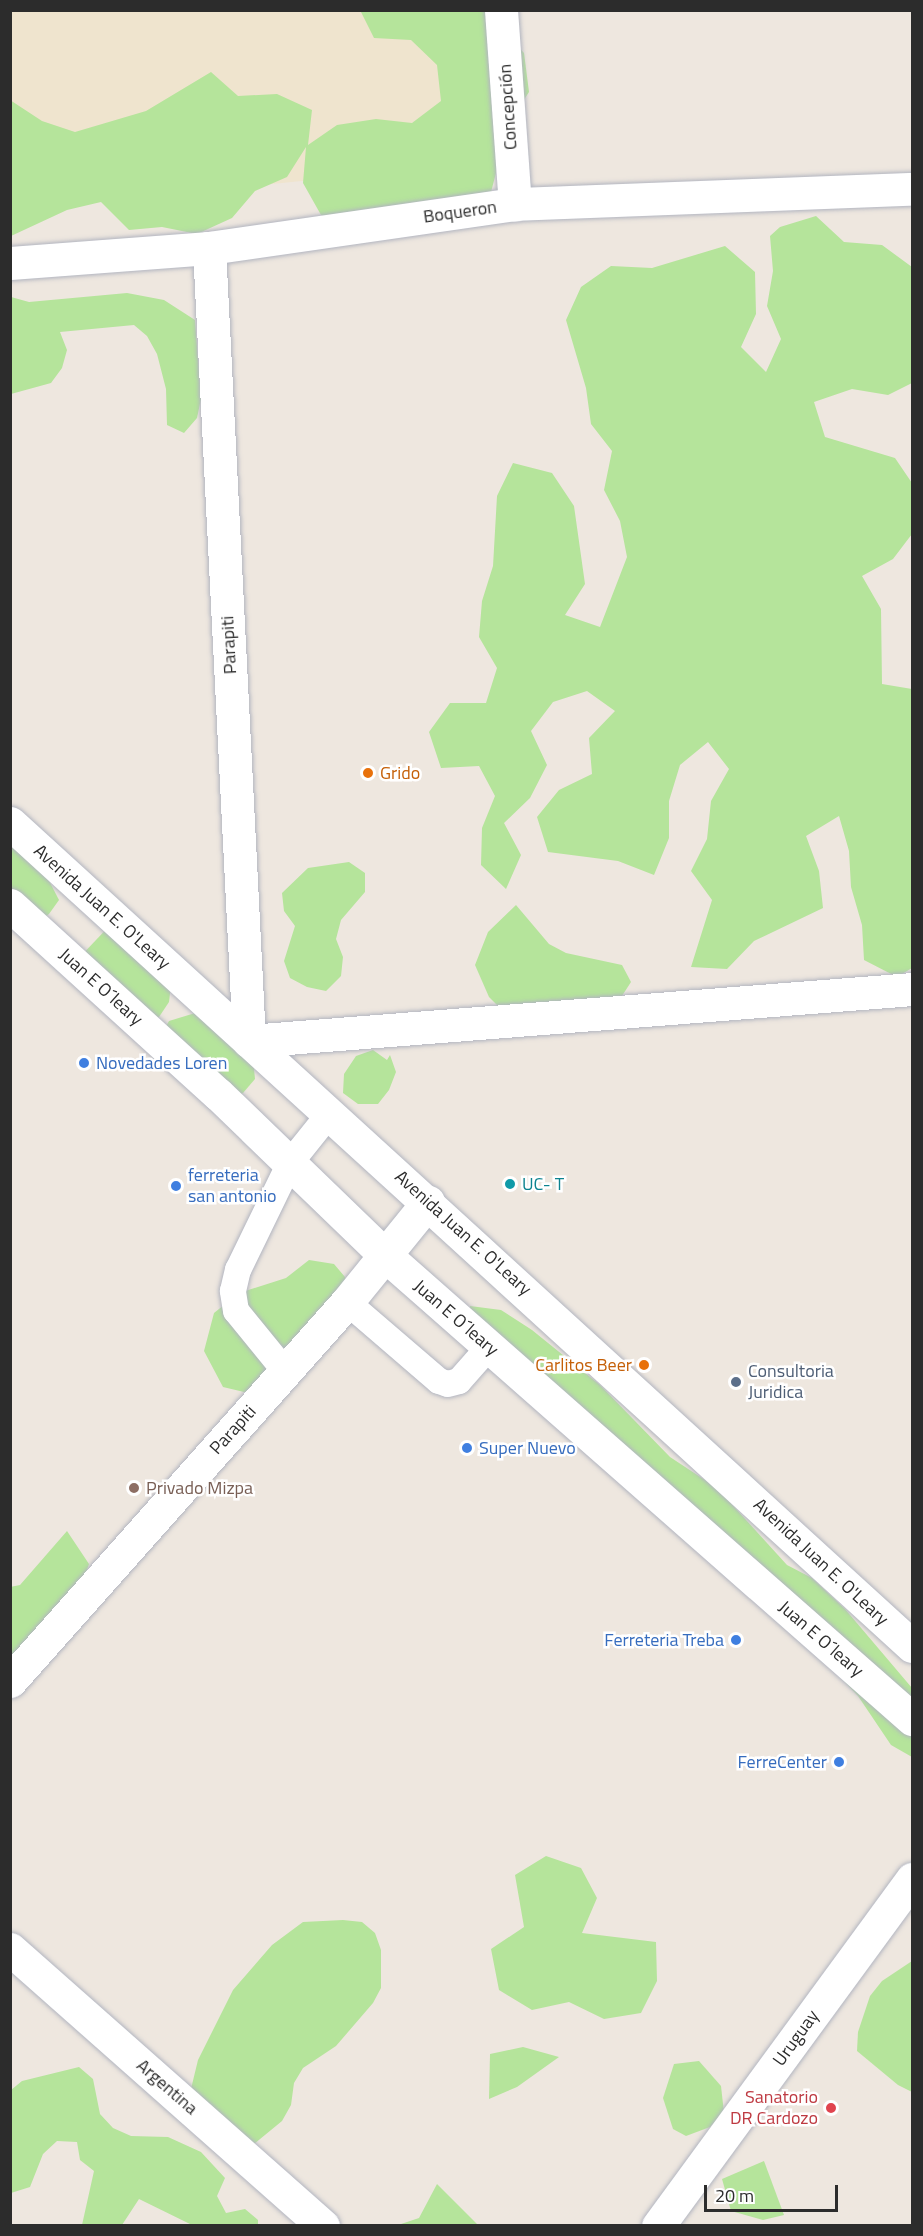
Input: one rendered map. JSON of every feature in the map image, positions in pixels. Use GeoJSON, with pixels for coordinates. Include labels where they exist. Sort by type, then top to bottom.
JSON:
{"type":"FeatureCollection","features":[{"type":"Feature","properties":{"kind":"street","name":"Concepción"},"geometry":{"type":"LineString","coordinates":[[501,10],[515,204]]}},
{"type":"Feature","properties":{"kind":"street","name":"Boqueron"},"geometry":{"type":"LineString","coordinates":[[10,263],[209,248],[515,204],[912,189]]}},
{"type":"Feature","properties":{"kind":"street","name":"Parapiti"},"geometry":{"type":"LineString","coordinates":[[209,248],[249,1041]]}},
{"type":"Feature","properties":{"kind":"street","name":"Avenida Juan E. O'Leary"},"geometry":{"type":"LineString","coordinates":[[10,823],[429,1202],[912,1646]]}},
{"type":"Feature","properties":{"kind":"street","name":"Juan E O´leary"},"geometry":{"type":"LineString","coordinates":[[10,905],[290,1163],[386,1256],[912,1719]]}},
{"type":"Feature","properties":{"kind":"street"},"geometry":{"type":"LineString","coordinates":[[249,1041],[912,989]]}},
{"type":"Feature","properties":{"kind":"street","name":"Parapiti"},"geometry":{"type":"LineString","coordinates":[[10,1682],[347,1302],[429,1202]]}},
{"type":"Feature","properties":{"kind":"street","name":"Uruguay"},"geometry":{"type":"LineString","coordinates":[[658,2226],[912,1879]]}},
{"type":"Feature","properties":{"kind":"street","name":"Argentina"},"geometry":{"type":"LineString","coordinates":[[10,1949],[324,2226]]}},
{"type":"Feature","properties":{"kind":"lane"},"geometry":{"type":"LineString","coordinates":[[285,1371],[236,1311],[232,1291],[238,1270],[290,1163],[330,1113]]}},
{"type":"Feature","properties":{"kind":"lane"},"geometry":{"type":"LineString","coordinates":[[347,1302],[439,1381],[448,1384],[459,1381],[489,1347]]}},
{"type":"Feature","properties":{"kind":"shaded area"},"geometry":{"type":"Polygon","coordinates":[[[11,11],[436,11],[453,166],[11,210],[11,11]]]}},
{"type":"Feature","properties":{"kind":"green space"},"geometry":{"type":"Polygon","coordinates":[[[360,10],[499,11],[499,26],[524,53],[529,92],[509,123],[490,196],[354,232],[321,215],[303,183],[306,147],[287,177],[255,191],[232,218],[197,234],[162,227],[129,230],[101,202],[67,210],[11,236],[10,100],[42,121],[75,132],[146,111],[211,72],[238,96],[277,94],[312,110],[308,145],[337,125],[376,119],[412,123],[441,101],[437,65],[411,40],[374,38],[360,10]]]}},
{"type":"Feature","properties":{"kind":"green space"},"geometry":{"type":"Polygon","coordinates":[[[816,216],[844,242],[882,245],[912,267],[912,383],[888,395],[852,389],[814,402],[825,437],[895,458],[912,483],[912,534],[893,559],[862,576],[881,609],[882,684],[912,689],[912,968],[897,977],[864,960],[862,925],[851,887],[849,851],[839,816],[806,836],[819,871],[823,908],[754,941],[727,969],[691,967],[712,900],[691,871],[707,839],[711,801],[729,769],[708,742],[680,765],[669,801],[669,838],[654,875],[618,861],[548,852],[537,817],[559,790],[592,774],[589,738],[615,711],[587,691],[553,702],[531,731],[547,765],[530,798],[504,823],[521,855],[506,889],[481,865],[482,828],[495,796],[479,766],[441,768],[429,732],[450,703],[486,703],[497,668],[479,637],[482,601],[493,566],[497,496],[513,463],[552,473],[574,506],[585,584],[565,615],[600,627],[627,557],[620,521],[604,490],[612,451],[591,424],[586,388],[566,320],[581,287],[611,266],[652,268],[725,246],[755,272],[756,314],[741,347],[766,372],[781,339],[767,306],[773,271],[770,236],[780,227],[816,216]]]}},
{"type":"Feature","properties":{"kind":"green space"},"geometry":{"type":"Polygon","coordinates":[[[127,293],[164,300],[195,320],[201,399],[197,418],[184,433],[167,425],[166,389],[157,354],[147,336],[134,325],[60,332],[67,350],[62,368],[51,383],[11,394],[11,297],[29,302],[127,293]]]}},
{"type":"Feature","properties":{"kind":"green space"},"geometry":{"type":"Polygon","coordinates":[[[11,807],[59,900],[49,914],[35,924],[11,922],[11,807]]]}},
{"type":"Feature","properties":{"kind":"green space"},"geometry":{"type":"Polygon","coordinates":[[[349,862],[365,873],[365,892],[341,920],[336,939],[343,957],[341,976],[326,991],[307,987],[290,978],[284,961],[295,926],[284,911],[282,893],[308,868],[349,862]]]}},
{"type":"Feature","properties":{"kind":"green space"},"geometry":{"type":"Polygon","coordinates":[[[516,905],[549,944],[566,953],[622,965],[631,982],[620,999],[505,1013],[489,997],[475,965],[488,932],[516,905]]]}},
{"type":"Feature","properties":{"kind":"green space"},"geometry":{"type":"Polygon","coordinates":[[[115,920],[171,985],[169,1002],[159,1017],[144,1028],[77,960],[115,920]]]}},
{"type":"Feature","properties":{"kind":"green space"},"geometry":{"type":"Polygon","coordinates":[[[205,1010],[253,1059],[255,1079],[243,1093],[226,1101],[160,1037],[169,1021],[205,1010]]]}},
{"type":"Feature","properties":{"kind":"green space"},"geometry":{"type":"Polygon","coordinates":[[[373,1050],[387,1060],[390,1055],[396,1072],[389,1090],[378,1104],[358,1104],[343,1093],[344,1074],[356,1056],[373,1050]]]}},
{"type":"Feature","properties":{"kind":"green space"},"geometry":{"type":"Polygon","coordinates":[[[309,1260],[334,1264],[345,1277],[352,1298],[269,1390],[244,1392],[223,1387],[204,1351],[214,1313],[239,1293],[286,1278],[309,1260]]]}},
{"type":"Feature","properties":{"kind":"green space"},"geometry":{"type":"Polygon","coordinates":[[[470,1306],[501,1310],[532,1330],[600,1385],[670,1457],[717,1488],[787,1565],[812,1578],[845,1609],[912,1688],[912,1757],[891,1745],[858,1696],[817,1653],[471,1331],[470,1306]]]}},
{"type":"Feature","properties":{"kind":"green space"},"geometry":{"type":"Polygon","coordinates":[[[67,1531],[89,1564],[77,1599],[38,1657],[11,1654],[10,1587],[20,1585],[67,1531]]]}},
{"type":"Feature","properties":{"kind":"green space"},"geometry":{"type":"Polygon","coordinates":[[[546,1856],[581,1868],[597,1898],[582,1933],[656,1942],[657,1981],[641,2013],[604,2019],[569,2002],[532,2010],[499,1990],[491,1949],[524,1927],[515,1875],[546,1856]]]}},
{"type":"Feature","properties":{"kind":"green space"},"geometry":{"type":"Polygon","coordinates":[[[343,1920],[362,1922],[375,1933],[381,1950],[381,1988],[373,2003],[336,2046],[303,2068],[294,2083],[291,2105],[282,2121],[254,2144],[189,2097],[198,2060],[233,1990],[272,1945],[303,1922],[343,1920]]]}},
{"type":"Feature","properties":{"kind":"green space"},"geometry":{"type":"Polygon","coordinates":[[[912,1961],[912,2092],[898,2085],[857,2051],[858,2032],[870,1996],[882,1981],[912,1961]]]}},
{"type":"Feature","properties":{"kind":"green space"},"geometry":{"type":"Polygon","coordinates":[[[523,2047],[559,2057],[517,2087],[489,2099],[490,2054],[523,2047]]]}},
{"type":"Feature","properties":{"kind":"green space"},"geometry":{"type":"Polygon","coordinates":[[[699,2061],[721,2086],[724,2113],[710,2127],[686,2136],[673,2129],[663,2098],[674,2064],[699,2061]]]}},
{"type":"Feature","properties":{"kind":"green space"},"geometry":{"type":"Polygon","coordinates":[[[79,2067],[93,2079],[100,2114],[113,2128],[131,2136],[168,2137],[201,2152],[225,2178],[217,2196],[226,2213],[245,2209],[258,2220],[258,2225],[192,2225],[139,2199],[122,2225],[82,2225],[94,2171],[80,2160],[77,2142],[57,2141],[43,2154],[30,2187],[11,2193],[11,2090],[22,2081],[79,2067]]]}},
{"type":"Feature","properties":{"kind":"green space"},"geometry":{"type":"Polygon","coordinates":[[[764,2161],[784,2215],[763,2220],[731,2211],[722,2179],[764,2161]]]}},
{"type":"Feature","properties":{"kind":"green space"},"geometry":{"type":"Polygon","coordinates":[[[437,2184],[478,2225],[398,2225],[419,2218],[437,2184]]]}},
{"type":"Feature","properties":{"kind":"place","name":"Grido"},"geometry":{"type":"Point","coordinates":[368,773]}},
{"type":"Feature","properties":{"kind":"place","name":"Novedades Loren"},"geometry":{"type":"Point","coordinates":[84,1063]}},
{"type":"Feature","properties":{"kind":"place","name":"UC- T"},"geometry":{"type":"Point","coordinates":[510,1184]}},
{"type":"Feature","properties":{"kind":"place","name":"ferreteria san antonio"},"geometry":{"type":"Point","coordinates":[176,1186]}},
{"type":"Feature","properties":{"kind":"place","name":"Carlitos Beer"},"geometry":{"type":"Point","coordinates":[644,1365]}},
{"type":"Feature","properties":{"kind":"place","name":"Consultoria Juridica"},"geometry":{"type":"Point","coordinates":[736,1382]}},
{"type":"Feature","properties":{"kind":"place","name":"Super Nuevo"},"geometry":{"type":"Point","coordinates":[467,1448]}},
{"type":"Feature","properties":{"kind":"place","name":"Privado Mizpa"},"geometry":{"type":"Point","coordinates":[134,1488]}},
{"type":"Feature","properties":{"kind":"place","name":"Ferreteria Treba"},"geometry":{"type":"Point","coordinates":[736,1640]}},
{"type":"Feature","properties":{"kind":"place","name":"FerreCenter"},"geometry":{"type":"Point","coordinates":[839,1762]}},
{"type":"Feature","properties":{"kind":"place","name":"Sanatorio DR Cardozo"},"geometry":{"type":"Point","coordinates":[831,2108]}}]}
